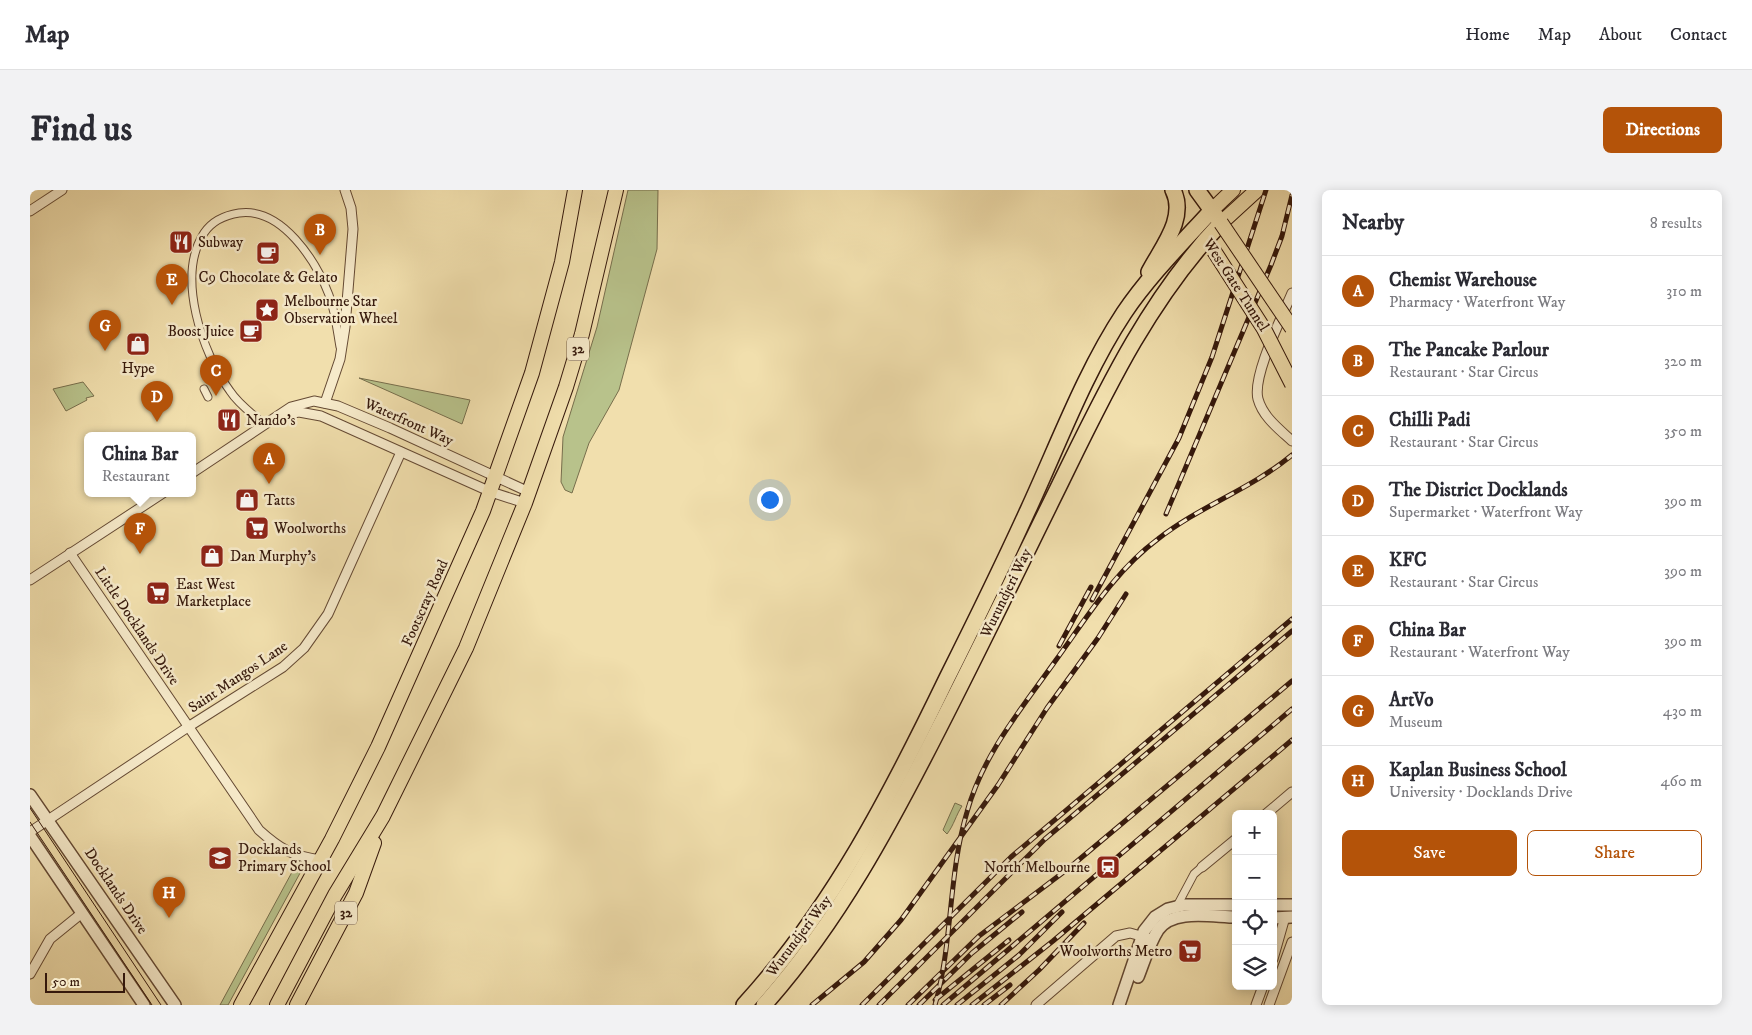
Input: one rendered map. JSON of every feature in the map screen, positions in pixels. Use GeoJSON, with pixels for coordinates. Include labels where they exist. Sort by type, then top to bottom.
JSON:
{"type":"FeatureCollection","features":[{"type":"Feature","properties":{"kind":"highway","name":"West Gate Tunnel"},"geometry":{"type":"LineString","coordinates":[[1173,190],[1202,232]]}},
{"type":"Feature","properties":{"kind":"highway"},"geometry":{"type":"LineString","coordinates":[[1135,298],[1178,217],[1178,203],[1173,190]]}},
{"type":"Feature","properties":{"kind":"highway","name":"West Gate Tunnel"},"geometry":{"type":"LineString","coordinates":[[1197,190],[1221,223]]}},
{"type":"Feature","properties":{"kind":"highway","name":"Wurundjeri Way"},"geometry":{"type":"LineString","coordinates":[[764,1005],[821,933],[870,859],[896,813],[967,674],[1124,355],[1202,232],[1212,210]]}},
{"type":"Feature","properties":{"kind":"highway","name":"Wurundjeri Way"},"geometry":{"type":"LineString","coordinates":[[744,1005],[825,902],[857,853],[899,778],[1000,573],[1092,370],[1135,298],[1202,232],[1221,223]]}},
{"type":"Feature","properties":{"kind":"main road","name":"Footscray Road"},"geometry":{"type":"LineString","coordinates":[[242,1005],[321,860],[378,747],[497,475],[522,404],[546,324],[562,262],[575,190]]}},
{"type":"Feature","properties":{"kind":"main road","name":"32"},"geometry":{"type":"LineString","coordinates":[[296,1005],[356,894],[383,816],[466,648],[527,498],[582,334],[616,190]]}},
{"type":"Feature","properties":{"kind":"main road","name":"Wurundjeri Way"},"geometry":{"type":"LineString","coordinates":[[1212,210],[1233,190]]}},
{"type":"Feature","properties":{"kind":"main road","name":"Wurundjeri Way"},"geometry":{"type":"LineString","coordinates":[[1221,223],[1257,190]]}},
{"type":"Feature","properties":{"kind":"main road","name":"West Gate Tunnel"},"geometry":{"type":"LineString","coordinates":[[1221,223],[1292,328]]}},
{"type":"Feature","properties":{"kind":"main road","name":"West Gate Tunnel"},"geometry":{"type":"LineString","coordinates":[[1202,232],[1264,329],[1292,384]]}},
{"type":"Feature","properties":{"kind":"main road"},"geometry":{"type":"LineString","coordinates":[[277,1005],[335,895],[383,816]]}},
{"type":"Feature","properties":{"kind":"street"},"geometry":{"type":"LineString","coordinates":[[30,212],[62,190]]}},
{"type":"Feature","properties":{"kind":"street"},"geometry":{"type":"LineString","coordinates":[[325,402],[341,351],[345,327],[353,229],[351,208],[345,190]]}},
{"type":"Feature","properties":{"kind":"street"},"geometry":{"type":"LineString","coordinates":[[265,425],[242,406],[221,379],[196,316],[193,288],[194,263],[199,244],[210,225],[231,214],[250,212],[269,218],[289,234],[311,258],[322,278],[330,297],[341,351]]}},
{"type":"Feature","properties":{"kind":"street"},"geometry":{"type":"LineString","coordinates":[[1292,293],[1257,383],[1258,400],[1262,409],[1272,422],[1292,440]]}},
{"type":"Feature","properties":{"kind":"street"},"geometry":{"type":"LineString","coordinates":[[204,389],[208,397]]}},
{"type":"Feature","properties":{"kind":"street","name":"Waterfront Way"},"geometry":{"type":"LineString","coordinates":[[196,470],[299,403],[314,401],[325,402],[390,428],[497,475],[527,498]]}},
{"type":"Feature","properties":{"kind":"street","name":"Waterfront Way"},"geometry":{"type":"LineString","coordinates":[[277,417],[294,412],[316,414],[490,492],[527,498]]}},
{"type":"Feature","properties":{"kind":"street","name":"Saint Mangos Lane"},"geometry":{"type":"LineString","coordinates":[[30,832],[188,727],[283,667],[313,638],[328,614],[401,452]]}},
{"type":"Feature","properties":{"kind":"street"},"geometry":{"type":"LineString","coordinates":[[30,580],[157,497]]}},
{"type":"Feature","properties":{"kind":"street","name":"Little Docklands Drive"},"geometry":{"type":"LineString","coordinates":[[70,553],[259,830],[285,851],[299,857],[321,860]]}},
{"type":"Feature","properties":{"kind":"street"},"geometry":{"type":"LineString","coordinates":[[1271,810],[1292,792]]}},
{"type":"Feature","properties":{"kind":"street","name":"Docklands Drive"},"geometry":{"type":"LineString","coordinates":[[30,795],[175,1005]]}},
{"type":"Feature","properties":{"kind":"street"},"geometry":{"type":"LineString","coordinates":[[30,836],[144,1005]]}},
{"type":"Feature","properties":{"kind":"street"},"geometry":{"type":"LineString","coordinates":[[1119,1005],[1128,992],[1148,938],[1158,921],[1177,906],[1194,874],[1232,842]]}},
{"type":"Feature","properties":{"kind":"street"},"geometry":{"type":"LineString","coordinates":[[1277,905],[1291,903]]}},
{"type":"Feature","properties":{"kind":"street"},"geometry":{"type":"LineString","coordinates":[[1177,906],[1232,905]]}},
{"type":"Feature","properties":{"kind":"street"},"geometry":{"type":"LineString","coordinates":[[30,974],[50,939],[82,912]]}},
{"type":"Feature","properties":{"kind":"street"},"geometry":{"type":"LineString","coordinates":[[1158,921],[1182,917],[1232,917]]}},
{"type":"Feature","properties":{"kind":"street"},"geometry":{"type":"LineString","coordinates":[[1277,949],[1289,918]]}},
{"type":"Feature","properties":{"kind":"street"},"geometry":{"type":"LineString","coordinates":[[1036,1005],[1116,936],[1127,933],[1148,938]]}},
{"type":"Feature","properties":{"kind":"street"},"geometry":{"type":"LineString","coordinates":[[1269,1005],[1292,942]]}},
{"type":"Feature","properties":{"kind":"street"},"geometry":{"type":"LineString","coordinates":[[1256,1005],[1262,990]]}},
{"type":"Feature","properties":{"kind":"street"},"geometry":{"type":"LineString","coordinates":[[1127,1005],[1128,992]]}},
{"type":"Feature","properties":{"kind":"green space"},"geometry":{"type":"Polygon","coordinates":[[[628,190],[658,190],[657,249],[619,390],[589,443],[572,493],[565,490],[561,482],[563,437],[597,327],[628,190]]]}},
{"type":"Feature","properties":{"kind":"green space"},"geometry":{"type":"Polygon","coordinates":[[[359,378],[470,400],[462,424],[359,378]]]}},
{"type":"Feature","properties":{"kind":"green space"},"geometry":{"type":"Polygon","coordinates":[[[83,382],[94,396],[86,398],[87,400],[66,411],[53,389],[83,382]]]}},
{"type":"Feature","properties":{"kind":"green space"},"geometry":{"type":"Polygon","coordinates":[[[955,803],[962,806],[947,834],[943,830],[955,803]]]}},
{"type":"Feature","properties":{"kind":"green space"},"geometry":{"type":"Polygon","coordinates":[[[298,861],[305,864],[228,1005],[220,1005],[298,861]]]}},
{"type":"Feature","properties":{"kind":"tram line"},"geometry":{"type":"LineString","coordinates":[[30,808],[161,1005]]}},
{"type":"Feature","properties":{"kind":"tram line"},"geometry":{"type":"LineString","coordinates":[[30,822],[152,1005]]}},
{"type":"Feature","properties":{"kind":"railway"},"geometry":{"type":"LineString","coordinates":[[1092,600],[1179,438],[1212,357],[1266,190]]}},
{"type":"Feature","properties":{"kind":"railway"},"geometry":{"type":"LineString","coordinates":[[1166,514],[1271,265],[1282,236],[1292,195]]}},
{"type":"Feature","properties":{"kind":"railway"},"geometry":{"type":"LineString","coordinates":[[935,1005],[945,957],[953,884],[967,812],[983,771],[1005,732],[1102,595],[1128,565],[1174,527],[1260,478],[1292,455]]}},
{"type":"Feature","properties":{"kind":"railway"},"geometry":{"type":"LineString","coordinates":[[1059,646],[1091,587]]}},
{"type":"Feature","properties":{"kind":"railway"},"geometry":{"type":"LineString","coordinates":[[812,1005],[864,962],[901,920],[998,785],[1047,708],[1098,638],[1126,594]]}},
{"type":"Feature","properties":{"kind":"railway"},"geometry":{"type":"LineString","coordinates":[[862,1005],[1011,857],[1292,619]]}},
{"type":"Feature","properties":{"kind":"railway"},"geometry":{"type":"LineString","coordinates":[[879,1005],[1045,839],[1292,631]]}},
{"type":"Feature","properties":{"kind":"railway"},"geometry":{"type":"LineString","coordinates":[[908,1005],[979,936],[1069,868],[1292,681]]}},
{"type":"Feature","properties":{"kind":"railway"},"geometry":{"type":"LineString","coordinates":[[943,1005],[1292,709]]}},
{"type":"Feature","properties":{"kind":"railway"},"geometry":{"type":"LineString","coordinates":[[972,1005],[1053,941],[1292,740]]}},
{"type":"Feature","properties":{"kind":"railway"},"geometry":{"type":"LineString","coordinates":[[919,1005],[972,953],[1022,912]]}},
{"type":"Feature","properties":{"kind":"railway"},"geometry":{"type":"LineString","coordinates":[[957,1005],[1019,955],[1062,912]]}},
{"type":"Feature","properties":{"kind":"railway"},"geometry":{"type":"LineString","coordinates":[[1001,1005],[1039,970],[1084,923]]}},
{"type":"Feature","properties":{"kind":"railway"},"geometry":{"type":"LineString","coordinates":[[935,1000],[1009,940]]}},
{"type":"Feature","properties":{"kind":"railway"},"geometry":{"type":"LineString","coordinates":[[984,1005],[1010,985]]}},
{"type":"Feature","properties":{"kind":"place","name":"Subway"},"geometry":{"type":"Point","coordinates":[181,242]}},
{"type":"Feature","properties":{"kind":"place","name":"C9 Chocolate & Gelato"},"geometry":{"type":"Point","coordinates":[268,253]}},
{"type":"Feature","properties":{"kind":"place","name":"The Pancake Parlour"},"geometry":{"type":"Point","coordinates":[320,255]}},
{"type":"Feature","properties":{"kind":"place","name":"KFC"},"geometry":{"type":"Point","coordinates":[172,305]}},
{"type":"Feature","properties":{"kind":"place","name":"Melbourne Star Observation Wheel"},"geometry":{"type":"Point","coordinates":[267,310]}},
{"type":"Feature","properties":{"kind":"place","name":"Boost Juice"},"geometry":{"type":"Point","coordinates":[251,331]}},
{"type":"Feature","properties":{"kind":"place","name":"Hype"},"geometry":{"type":"Point","coordinates":[138,344]}},
{"type":"Feature","properties":{"kind":"place","name":"ArtVo"},"geometry":{"type":"Point","coordinates":[105,351]}},
{"type":"Feature","properties":{"kind":"place","name":"Chilli Padi"},"geometry":{"type":"Point","coordinates":[216,396]}},
{"type":"Feature","properties":{"kind":"place","name":"Nando's"},"geometry":{"type":"Point","coordinates":[229,420]}},
{"type":"Feature","properties":{"kind":"place","name":"The District Docklands"},"geometry":{"type":"Point","coordinates":[157,422]}},
{"type":"Feature","properties":{"kind":"place","name":"Chemist Warehouse"},"geometry":{"type":"Point","coordinates":[269,484]}},
{"type":"Feature","properties":{"kind":"place","name":"Tatts"},"geometry":{"type":"Point","coordinates":[247,500]}},
{"type":"Feature","properties":{"kind":"place","name":"Woolworths"},"geometry":{"type":"Point","coordinates":[257,528]}},
{"type":"Feature","properties":{"kind":"place","name":"China Bar"},"geometry":{"type":"Point","coordinates":[140,554]}},
{"type":"Feature","properties":{"kind":"place","name":"Dan Murphy's"},"geometry":{"type":"Point","coordinates":[212,556]}},
{"type":"Feature","properties":{"kind":"place","name":"East West Marketplace"},"geometry":{"type":"Point","coordinates":[158,593]}},
{"type":"Feature","properties":{"kind":"place","name":"Docklands Primary School"},"geometry":{"type":"Point","coordinates":[220,858]}},
{"type":"Feature","properties":{"kind":"place","name":"North Melbourne"},"geometry":{"type":"Point","coordinates":[1108,867]}},
{"type":"Feature","properties":{"kind":"place","name":"Kaplan Business School"},"geometry":{"type":"Point","coordinates":[169,918]}},
{"type":"Feature","properties":{"kind":"place","name":"Woolworths Metro"},"geometry":{"type":"Point","coordinates":[1190,951]}}]}
